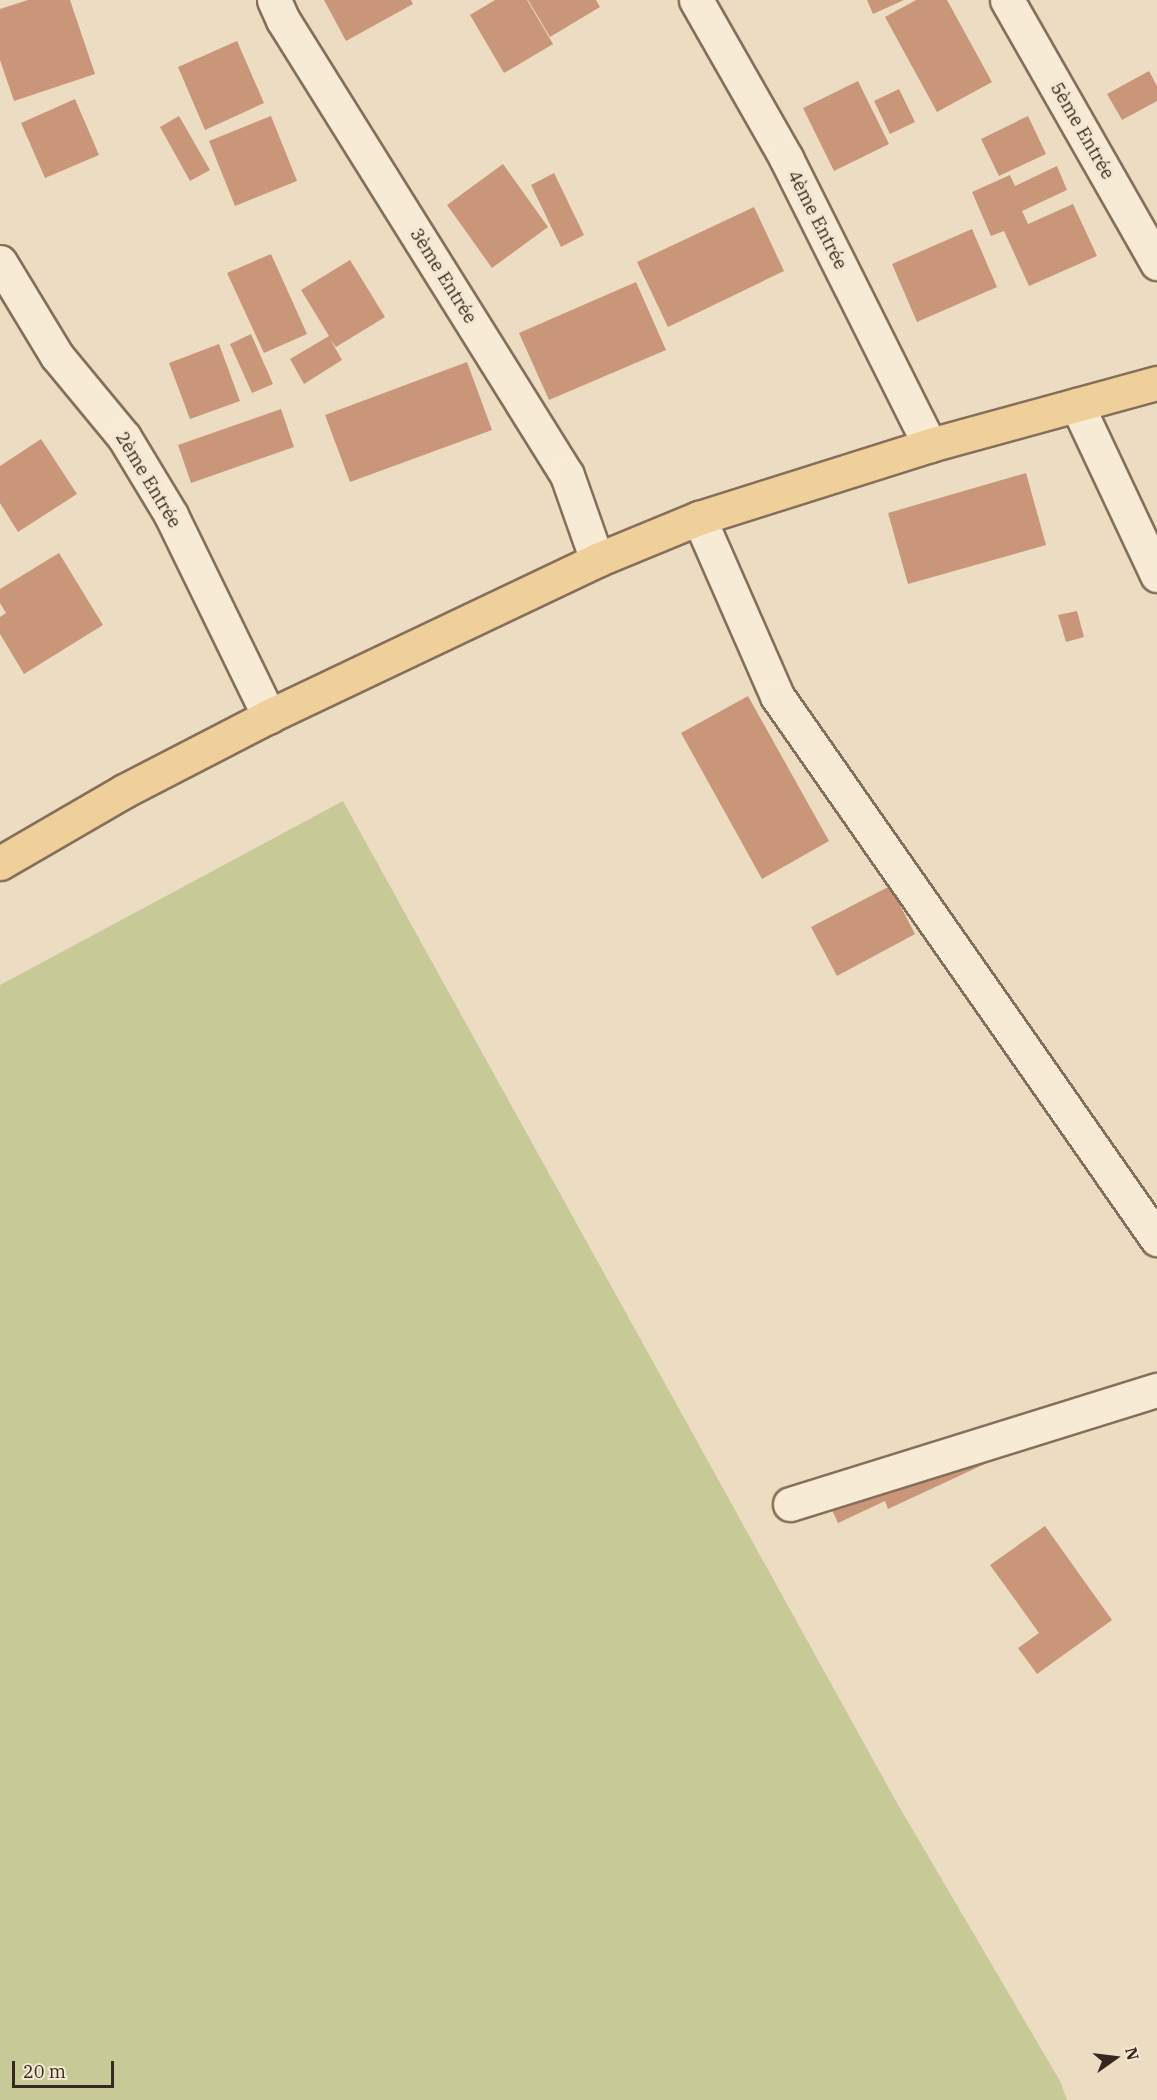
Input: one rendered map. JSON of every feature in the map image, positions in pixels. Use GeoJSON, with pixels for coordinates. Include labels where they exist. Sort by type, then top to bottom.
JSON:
{"type":"FeatureCollection","features":[{"type":"Feature","properties":{"kind":"main road"},"geometry":{"type":"LineString","coordinates":[[0,863],[124,791],[269,716],[597,560],[699,518],[930,445],[1157,383]]}},
{"type":"Feature","properties":{"kind":"street","name":"3ème Entrée"},"geometry":{"type":"LineString","coordinates":[[274,0],[283,20],[567,475],[597,560]]}},
{"type":"Feature","properties":{"kind":"street","name":"4ème Entrée"},"geometry":{"type":"LineString","coordinates":[[696,0],[786,158],[930,445]]}},
{"type":"Feature","properties":{"kind":"street","name":"5ème Entrée"},"geometry":{"type":"LineString","coordinates":[[1007,0],[1157,263]]}},
{"type":"Feature","properties":{"kind":"street","name":"2ème Entrée"},"geometry":{"type":"LineString","coordinates":[[0,262],[57,356],[124,437],[171,515],[269,716]]}},
{"type":"Feature","properties":{"kind":"street"},"geometry":{"type":"LineString","coordinates":[[1077,405],[1157,575]]}},
{"type":"Feature","properties":{"kind":"street"},"geometry":{"type":"LineString","coordinates":[[699,518],[777,696],[1157,1239]]}},
{"type":"Feature","properties":{"kind":"street"},"geometry":{"type":"LineString","coordinates":[[790,1504],[1157,1390]]}},
{"type":"Feature","properties":{"kind":"green space"},"geometry":{"type":"Polygon","coordinates":[[[343,801],[897,1803],[1060,2081],[1067,2100],[0,2100],[0,985],[343,801]]]}},
{"type":"Feature","properties":{"kind":"building"},"geometry":{"type":"Polygon","coordinates":[[[28,0],[70,0],[95,74],[14,101],[0,60],[0,9],[28,0]]]}},
{"type":"Feature","properties":{"kind":"building"},"geometry":{"type":"Polygon","coordinates":[[[324,0],[411,0],[413,4],[346,41],[324,0]]]}},
{"type":"Feature","properties":{"kind":"building"},"geometry":{"type":"Polygon","coordinates":[[[495,0],[527,0],[553,44],[504,73],[470,15],[495,0]]]}},
{"type":"Feature","properties":{"kind":"building"},"geometry":{"type":"Polygon","coordinates":[[[528,0],[596,0],[600,7],[550,37],[528,0]]]}},
{"type":"Feature","properties":{"kind":"building"},"geometry":{"type":"Polygon","coordinates":[[[867,0],[904,0],[873,14],[867,0]]]}},
{"type":"Feature","properties":{"kind":"building"},"geometry":{"type":"Polygon","coordinates":[[[916,0],[947,0],[992,82],[937,112],[885,17],[916,0]]]}},
{"type":"Feature","properties":{"kind":"building"},"geometry":{"type":"Polygon","coordinates":[[[237,41],[264,103],[205,130],[178,67],[237,41]]]}},
{"type":"Feature","properties":{"kind":"building"},"geometry":{"type":"Polygon","coordinates":[[[1149,71],[1157,86],[1157,101],[1122,120],[1107,94],[1149,71]]]}},
{"type":"Feature","properties":{"kind":"building"},"geometry":{"type":"Polygon","coordinates":[[[858,81],[889,144],[834,171],[803,108],[858,81]]]}},
{"type":"Feature","properties":{"kind":"building"},"geometry":{"type":"Polygon","coordinates":[[[899,89],[915,122],[890,134],[874,101],[899,89]]]}},
{"type":"Feature","properties":{"kind":"building"},"geometry":{"type":"Polygon","coordinates":[[[75,99],[99,155],[45,178],[21,123],[75,99]]]}},
{"type":"Feature","properties":{"kind":"building"},"geometry":{"type":"Polygon","coordinates":[[[179,116],[210,170],[190,181],[160,127],[179,116]]]}},
{"type":"Feature","properties":{"kind":"building"},"geometry":{"type":"Polygon","coordinates":[[[271,116],[297,181],[235,206],[209,141],[271,116]]]}},
{"type":"Feature","properties":{"kind":"building"},"geometry":{"type":"Polygon","coordinates":[[[1028,116],[1046,154],[999,176],[981,139],[1028,116]]]}},
{"type":"Feature","properties":{"kind":"building"},"geometry":{"type":"Polygon","coordinates":[[[503,164],[548,227],[492,268],[447,205],[503,164]]]}},
{"type":"Feature","properties":{"kind":"building"},"geometry":{"type":"Polygon","coordinates":[[[1057,166],[1067,190],[1022,211],[1028,224],[1073,204],[1097,256],[1029,286],[1004,231],[991,236],[972,192],[1010,175],[1015,186],[1057,166]]]}},
{"type":"Feature","properties":{"kind":"building"},"geometry":{"type":"Polygon","coordinates":[[[554,173],[584,235],[561,247],[531,185],[554,173]]]}},
{"type":"Feature","properties":{"kind":"building"},"geometry":{"type":"Polygon","coordinates":[[[754,207],[784,271],[668,327],[637,262],[754,207]]]}},
{"type":"Feature","properties":{"kind":"building"},"geometry":{"type":"Polygon","coordinates":[[[972,229],[997,287],[917,322],[892,264],[972,229]]]}},
{"type":"Feature","properties":{"kind":"building"},"geometry":{"type":"Polygon","coordinates":[[[271,254],[307,334],[264,353],[227,273],[271,254]]]}},
{"type":"Feature","properties":{"kind":"building"},"geometry":{"type":"Polygon","coordinates":[[[350,260],[385,317],[336,347],[330,339],[342,360],[304,384],[290,359],[329,336],[301,290],[350,260]]]}},
{"type":"Feature","properties":{"kind":"building"},"geometry":{"type":"Polygon","coordinates":[[[636,282],[666,350],[549,400],[519,333],[636,282]]]}},
{"type":"Feature","properties":{"kind":"building"},"geometry":{"type":"Polygon","coordinates":[[[251,334],[273,384],[252,393],[230,344],[251,334]]]}},
{"type":"Feature","properties":{"kind":"building"},"geometry":{"type":"Polygon","coordinates":[[[219,344],[240,401],[190,419],[169,363],[219,344]]]}},
{"type":"Feature","properties":{"kind":"building"},"geometry":{"type":"Polygon","coordinates":[[[467,362],[492,430],[350,482],[325,415],[467,362]]]}},
{"type":"Feature","properties":{"kind":"building"},"geometry":{"type":"Polygon","coordinates":[[[281,409],[294,447],[191,483],[178,445],[281,409]]]}},
{"type":"Feature","properties":{"kind":"building"},"geometry":{"type":"Polygon","coordinates":[[[41,439],[77,494],[18,532],[0,503],[0,466],[41,439]]]}},
{"type":"Feature","properties":{"kind":"building"},"geometry":{"type":"Polygon","coordinates":[[[1026,473],[1046,545],[908,584],[888,513],[1026,473]]]}},
{"type":"Feature","properties":{"kind":"building"},"geometry":{"type":"Polygon","coordinates":[[[59,553],[103,625],[24,674],[0,634],[0,617],[6,613],[0,603],[0,589],[59,553]]]}},
{"type":"Feature","properties":{"kind":"building"},"geometry":{"type":"Polygon","coordinates":[[[1077,611],[1084,637],[1066,642],[1058,615],[1077,611]]]}},
{"type":"Feature","properties":{"kind":"building"},"geometry":{"type":"Polygon","coordinates":[[[748,696],[829,841],[762,879],[681,733],[748,696]]]}},
{"type":"Feature","properties":{"kind":"building"},"geometry":{"type":"Polygon","coordinates":[[[890,886],[915,934],[837,976],[811,927],[890,886]]]}},
{"type":"Feature","properties":{"kind":"building"},"geometry":{"type":"Polygon","coordinates":[[[973,1432],[987,1463],[888,1509],[885,1501],[838,1523],[827,1499],[973,1432]]]}},
{"type":"Feature","properties":{"kind":"building"},"geometry":{"type":"Polygon","coordinates":[[[1045,1526],[1112,1620],[1037,1674],[1018,1648],[1039,1633],[990,1565],[1045,1526]]]}}]}
